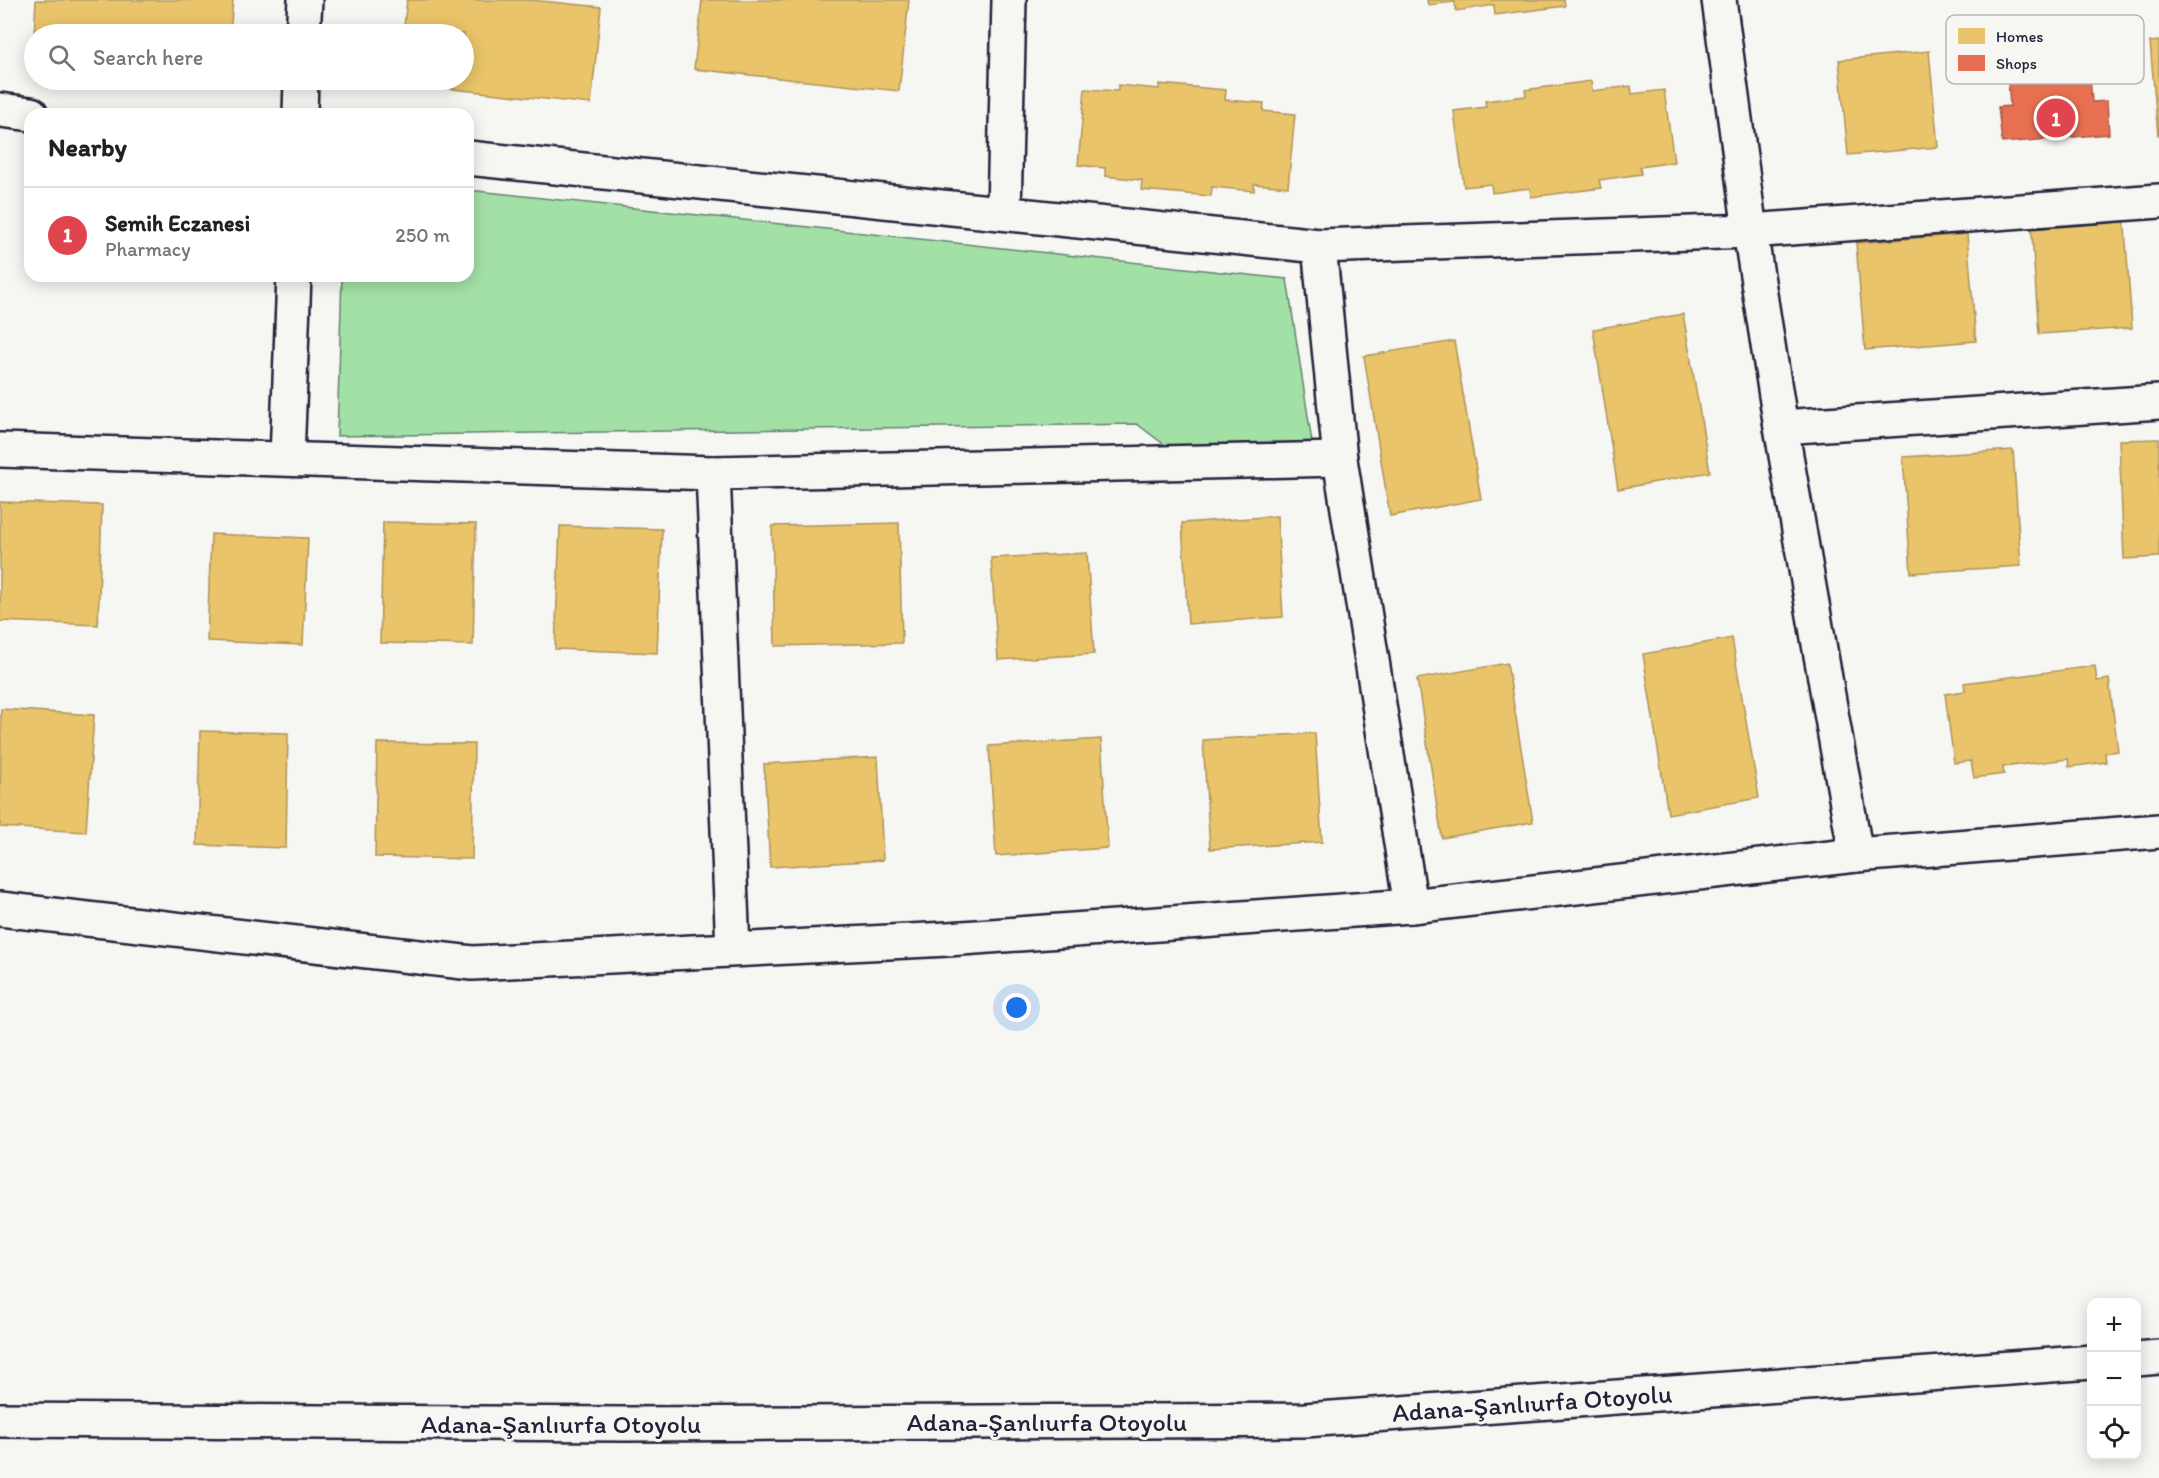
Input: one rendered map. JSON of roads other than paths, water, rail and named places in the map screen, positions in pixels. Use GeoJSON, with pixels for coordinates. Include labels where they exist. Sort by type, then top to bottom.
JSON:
{"type":"FeatureCollection","features":[{"type":"Feature","properties":{"kind":"main road"},"geometry":{"type":"LineString","coordinates":[[304,24],[305,0]]}},
{"type":"Feature","properties":{"kind":"main road"},"geometry":{"type":"LineString","coordinates":[[1004,212],[1009,0]]}},
{"type":"Feature","properties":{"kind":"main road"},"geometry":{"type":"LineString","coordinates":[[1719,0],[1750,231],[1781,427],[1856,855]]}},
{"type":"Feature","properties":{"kind":"main road"},"geometry":{"type":"LineString","coordinates":[[300,108],[301,90]]}},
{"type":"Feature","properties":{"kind":"main road"},"geometry":{"type":"LineString","coordinates":[[0,110],[24,113]]}},
{"type":"Feature","properties":{"kind":"main road"},"geometry":{"type":"LineString","coordinates":[[474,159],[1319,246],[1750,231],[2159,201]]}},
{"type":"Feature","properties":{"kind":"main road"},"geometry":{"type":"LineString","coordinates":[[1319,246],[1340,459],[1411,906]]}},
{"type":"Feature","properties":{"kind":"main road"},"geometry":{"type":"LineString","coordinates":[[287,459],[294,282]]}},
{"type":"Feature","properties":{"kind":"main road"},"geometry":{"type":"LineString","coordinates":[[1781,427],[2159,402]]}},
{"type":"Feature","properties":{"kind":"main road"},"geometry":{"type":"LineString","coordinates":[[0,450],[713,473],[1340,459]]}},
{"type":"Feature","properties":{"kind":"main road"},"geometry":{"type":"LineString","coordinates":[[713,473],[733,950]]}},
{"type":"Feature","properties":{"kind":"main road"},"geometry":{"type":"LineString","coordinates":[[0,909],[472,963],[960,939],[1411,906],[1856,855],[2159,831]]}},
{"type":"Feature","properties":{"kind":"main road"},"geometry":{"type":"LineString","coordinates":[[2141,1359],[2159,1357]]}},
{"type":"Feature","properties":{"kind":"main road","name":"Adana-Şanlıurfa Otoyolu"},"geometry":{"type":"LineString","coordinates":[[0,1420],[660,1424],[1305,1420],[2087,1362]]}},
{"type":"Feature","properties":{"kind":"place","name":"Semih Eczanesi"},"geometry":{"type":"Point","coordinates":[2056,118]}}]}
